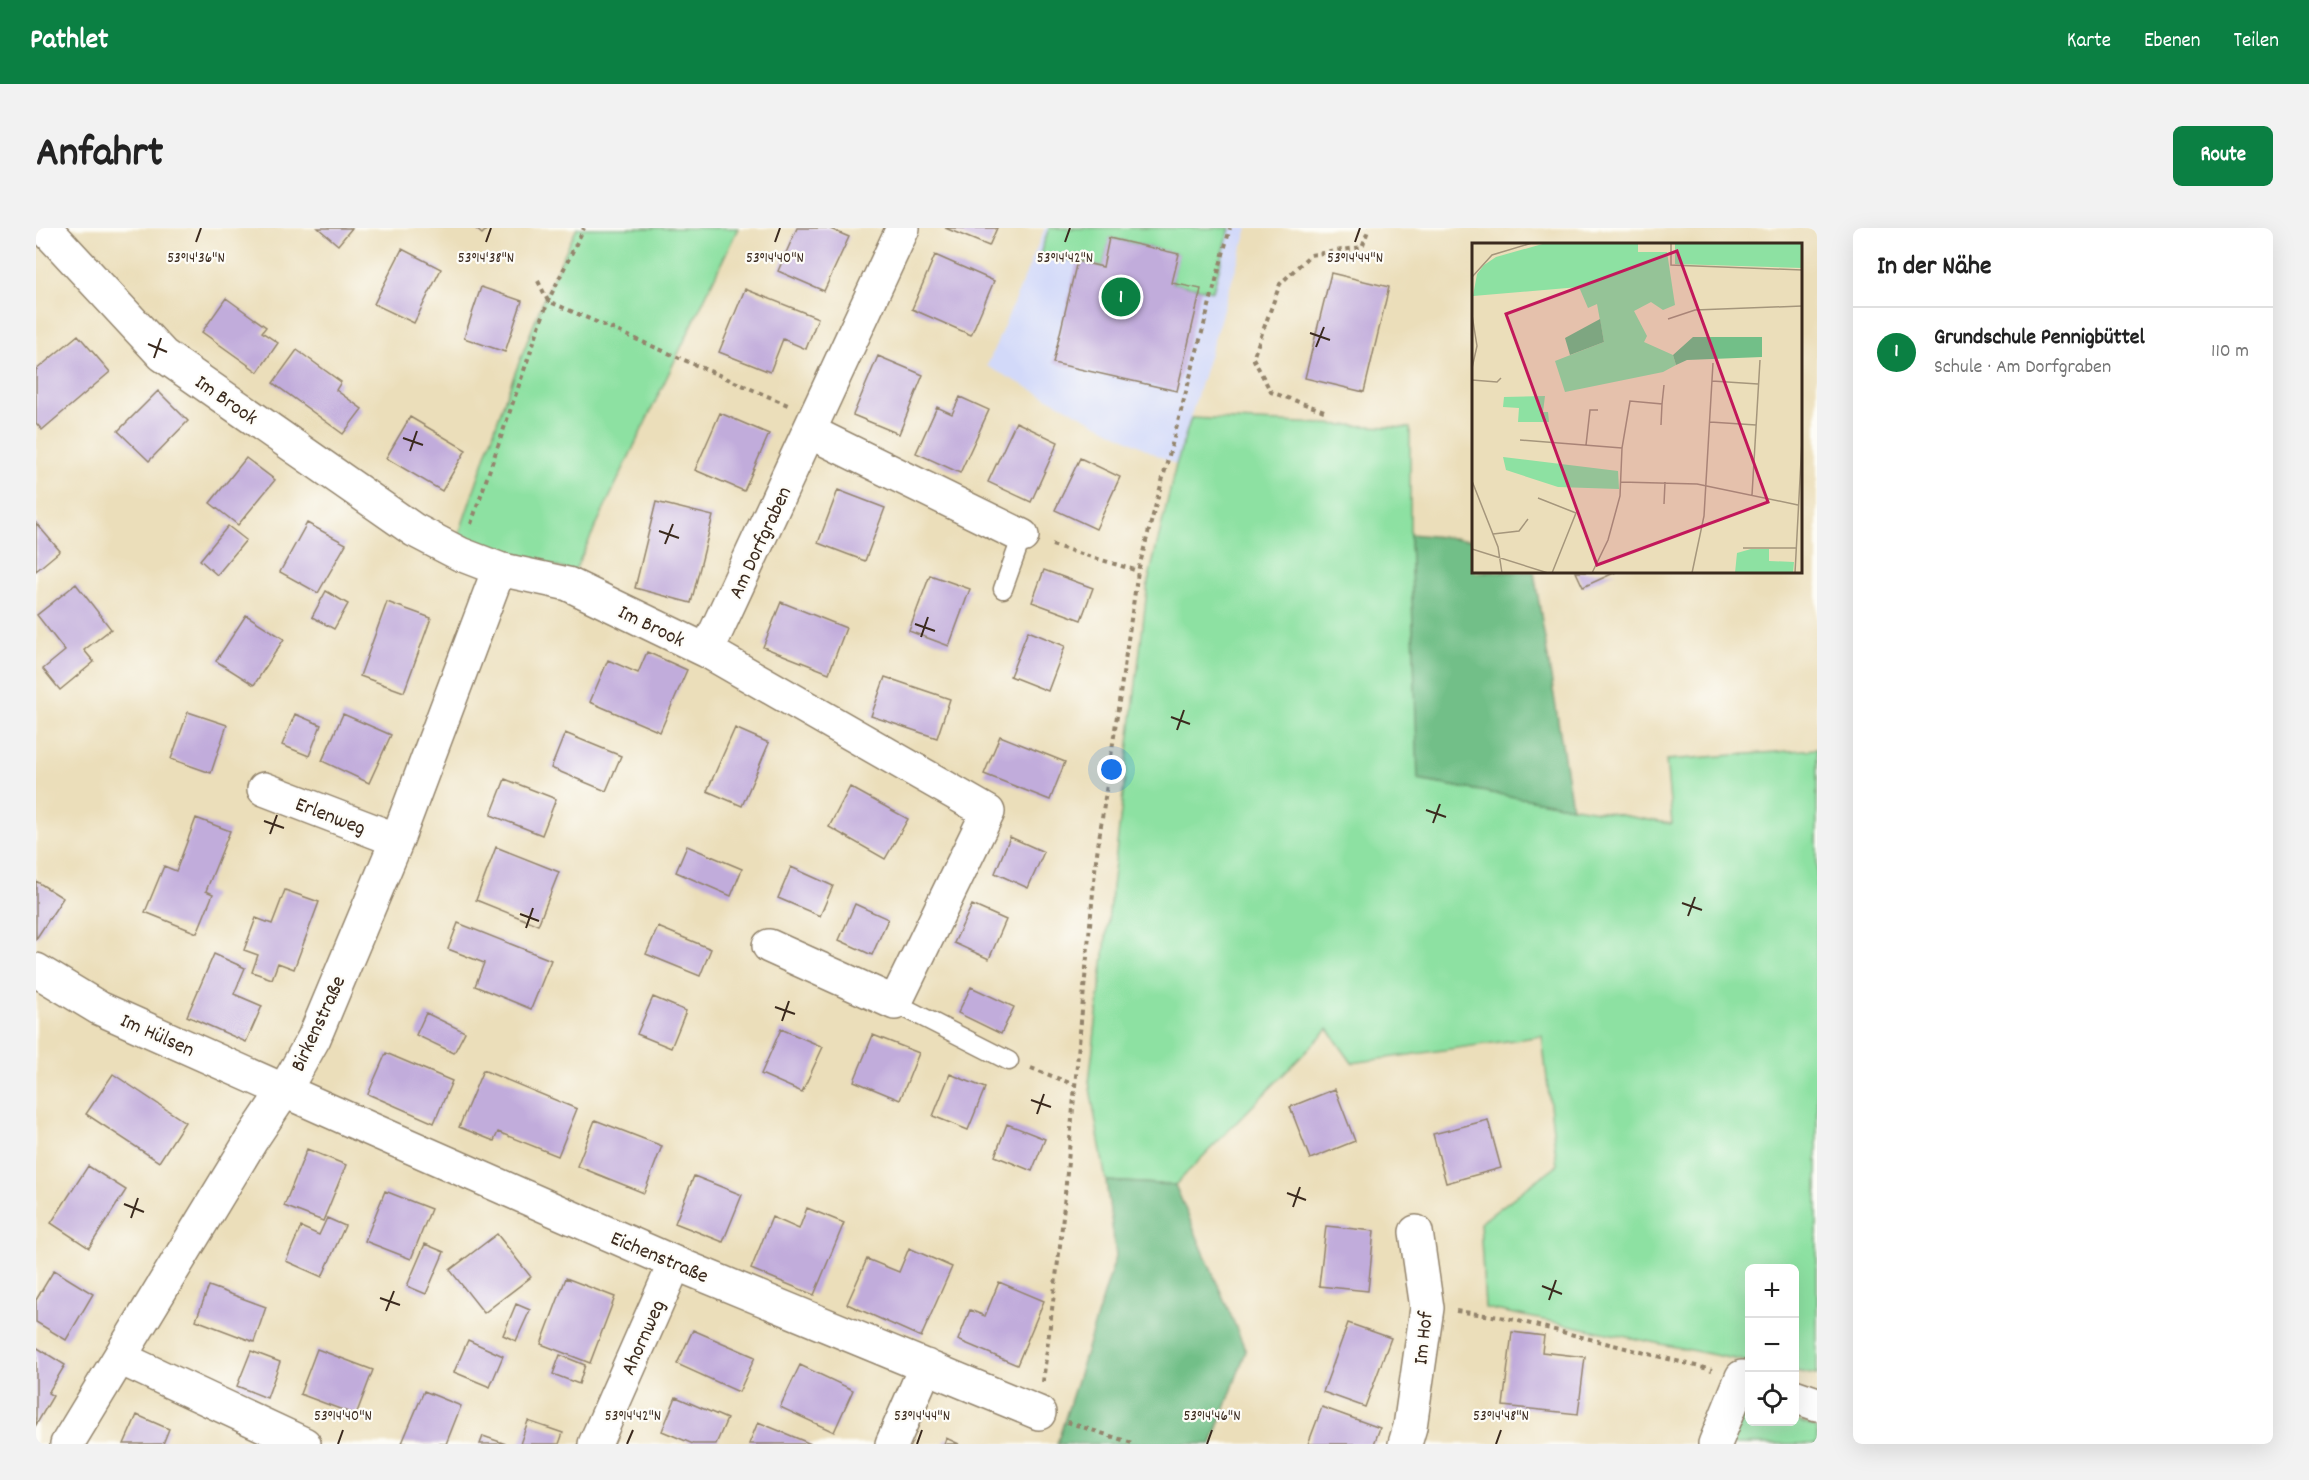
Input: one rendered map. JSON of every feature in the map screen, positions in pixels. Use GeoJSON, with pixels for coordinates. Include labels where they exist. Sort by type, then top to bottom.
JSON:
{"type":"FeatureCollection","features":[{"type":"Feature","properties":{"kind":"street","name":"Im Brook"},"geometry":{"type":"LineString","coordinates":[[45,228],[163,355],[414,530],[460,554],[499,569],[568,584],[707,651],[988,812],[896,1003]]}},
{"type":"Feature","properties":{"kind":"street","name":"Am Dorfgraben"},"geometry":{"type":"LineString","coordinates":[[707,651],[903,228]]}},
{"type":"Feature","properties":{"kind":"street"},"geometry":{"type":"LineString","coordinates":[[813,425],[1022,536]]}},
{"type":"Feature","properties":{"kind":"street","name":"Birkenstraße"},"geometry":{"type":"LineString","coordinates":[[67,1444],[252,1139],[284,1091],[314,1038],[397,840],[499,569]]}},
{"type":"Feature","properties":{"kind":"street","name":"Erlenweg"},"geometry":{"type":"LineString","coordinates":[[264,789],[397,840]]}},
{"type":"Feature","properties":{"kind":"street"},"geometry":{"type":"LineString","coordinates":[[769,946],[896,1003]]}},
{"type":"Feature","properties":{"kind":"street","name":"Im Hülsen"},"geometry":{"type":"LineString","coordinates":[[36,970],[99,1008],[284,1091]]}},
{"type":"Feature","properties":{"kind":"street","name":"Eichenstraße"},"geometry":{"type":"LineString","coordinates":[[284,1091],[675,1263],[1039,1413]]}},
{"type":"Feature","properties":{"kind":"street","name":"Im Hof"},"geometry":{"type":"LineString","coordinates":[[1405,1444],[1410,1427],[1427,1308],[1416,1232]]}},
{"type":"Feature","properties":{"kind":"street","name":"Ahornweg"},"geometry":{"type":"LineString","coordinates":[[595,1444],[675,1263]]}},
{"type":"Feature","properties":{"kind":"street"},"geometry":{"type":"LineString","coordinates":[[120,1358],[304,1444]]}},
{"type":"Feature","properties":{"kind":"street"},"geometry":{"type":"LineString","coordinates":[[892,1444],[926,1366]]}},
{"type":"Feature","properties":{"kind":"street"},"geometry":{"type":"LineString","coordinates":[[1715,1444],[1745,1380]]}},
{"type":"Feature","properties":{"kind":"street"},"geometry":{"type":"LineString","coordinates":[[1799,1398],[1817,1404]]}},
{"type":"Feature","properties":{"kind":"lane"},"geometry":{"type":"LineString","coordinates":[[1003,589],[1022,536]]}},
{"type":"Feature","properties":{"kind":"lane"},"geometry":{"type":"LineString","coordinates":[[896,1003],[1009,1061]]}},
{"type":"Feature","properties":{"kind":"path"},"geometry":{"type":"LineString","coordinates":[[460,554],[548,302],[584,228]]}},
{"type":"Feature","properties":{"kind":"path"},"geometry":{"type":"LineString","coordinates":[[1135,1444],[1039,1413],[1061,1237],[1096,860],[1138,571],[1230,228]]}},
{"type":"Feature","properties":{"kind":"path"},"geometry":{"type":"LineString","coordinates":[[1324,411],[1271,392],[1253,358],[1280,284],[1310,255],[1362,247],[1369,228]]}},
{"type":"Feature","properties":{"kind":"path"},"geometry":{"type":"LineString","coordinates":[[538,281],[548,302],[813,425]]}},
{"type":"Feature","properties":{"kind":"path"},"geometry":{"type":"LineString","coordinates":[[1022,536],[1138,571]]}},
{"type":"Feature","properties":{"kind":"path"},"geometry":{"type":"LineString","coordinates":[[1009,1061],[1075,1084]]}},
{"type":"Feature","properties":{"kind":"path"},"geometry":{"type":"LineString","coordinates":[[1427,1308],[1507,1318],[1745,1378]]}},
{"type":"Feature","properties":{"kind":"shaded area"},"geometry":{"type":"Polygon","coordinates":[[[1045,228],[1248,228],[1176,465],[987,366],[1045,228]]]}},
{"type":"Feature","properties":{"kind":"green space"},"geometry":{"type":"Polygon","coordinates":[[[577,228],[738,228],[574,572],[458,537],[505,399],[547,290],[577,228]]]}},
{"type":"Feature","properties":{"kind":"green space"},"geometry":{"type":"Polygon","coordinates":[[[1049,228],[1230,228],[1213,291],[1172,283],[1178,254],[1110,238],[1103,267],[1040,254],[1049,228]]]}},
{"type":"Feature","properties":{"kind":"green space"},"geometry":{"type":"Polygon","coordinates":[[[1191,418],[1410,428],[1410,534],[1419,780],[1672,824],[1666,760],[1817,749],[1817,1375],[1799,1372],[1799,1264],[1745,1264],[1745,1361],[1485,1308],[1480,1223],[1557,1165],[1542,1036],[1352,1063],[1328,1029],[1175,1185],[1106,1181],[1089,1082],[1148,582],[1176,465],[1191,418]]]}},
{"type":"Feature","properties":{"kind":"green space"},"geometry":{"type":"Polygon","coordinates":[[[1410,534],[1472,540],[1472,573],[1534,573],[1572,807],[1418,780],[1410,534]]]}},
{"type":"Feature","properties":{"kind":"green space"},"geometry":{"type":"Polygon","coordinates":[[[1106,1181],[1175,1185],[1246,1351],[1212,1444],[1057,1444],[1116,1256],[1106,1181]]]}},
{"type":"Feature","properties":{"kind":"green space"},"geometry":{"type":"Polygon","coordinates":[[[1745,1411],[1745,1426],[1799,1426],[1799,1421],[1817,1428],[1817,1444],[1729,1444],[1745,1411]]]}},
{"type":"Feature","properties":{"kind":"building"},"geometry":{"type":"Polygon","coordinates":[[[318,228],[352,228],[338,245],[318,228]]]}},
{"type":"Feature","properties":{"kind":"building"},"geometry":{"type":"Polygon","coordinates":[[[475,228],[488,228],[482,234],[475,228]]]}},
{"type":"Feature","properties":{"kind":"building"},"geometry":{"type":"Polygon","coordinates":[[[797,228],[828,228],[849,237],[824,291],[778,271],[797,228]]]}},
{"type":"Feature","properties":{"kind":"building"},"geometry":{"type":"Polygon","coordinates":[[[945,228],[997,228],[989,246],[945,228]]]}},
{"type":"Feature","properties":{"kind":"building"},"geometry":{"type":"Polygon","coordinates":[[[1109,238],[1179,254],[1172,283],[1201,289],[1177,391],[1053,363],[1077,261],[1103,267],[1109,238]]]}},
{"type":"Feature","properties":{"kind":"building"},"geometry":{"type":"Polygon","coordinates":[[[402,249],[441,269],[414,323],[374,304],[402,249]]]}},
{"type":"Feature","properties":{"kind":"building"},"geometry":{"type":"Polygon","coordinates":[[[935,255],[994,281],[971,335],[912,309],[935,255]]]}},
{"type":"Feature","properties":{"kind":"building"},"geometry":{"type":"Polygon","coordinates":[[[1331,273],[1389,287],[1364,392],[1305,378],[1331,273]]]}},
{"type":"Feature","properties":{"kind":"building"},"geometry":{"type":"Polygon","coordinates":[[[481,287],[522,301],[505,352],[464,338],[481,287]]]}},
{"type":"Feature","properties":{"kind":"building"},"geometry":{"type":"Polygon","coordinates":[[[745,289],[818,318],[806,349],[783,339],[770,372],[719,352],[745,289]]]}},
{"type":"Feature","properties":{"kind":"building"},"geometry":{"type":"Polygon","coordinates":[[[226,298],[266,327],[262,332],[278,343],[258,372],[202,332],[226,298]]]}},
{"type":"Feature","properties":{"kind":"building"},"geometry":{"type":"Polygon","coordinates":[[[78,335],[110,372],[42,430],[36,423],[36,370],[78,335]]]}},
{"type":"Feature","properties":{"kind":"building"},"geometry":{"type":"Polygon","coordinates":[[[297,350],[341,382],[336,390],[362,409],[343,434],[273,383],[297,350]]]}},
{"type":"Feature","properties":{"kind":"building"},"geometry":{"type":"Polygon","coordinates":[[[878,356],[923,375],[899,434],[853,415],[878,356]]]}},
{"type":"Feature","properties":{"kind":"building"},"geometry":{"type":"Polygon","coordinates":[[[158,391],[188,421],[149,461],[118,431],[158,391]]]}},
{"type":"Feature","properties":{"kind":"building"},"geometry":{"type":"Polygon","coordinates":[[[960,397],[989,410],[960,473],[916,453],[937,407],[952,414],[960,397]]]}},
{"type":"Feature","properties":{"kind":"building"},"geometry":{"type":"Polygon","coordinates":[[[720,413],[769,434],[744,491],[695,470],[720,413]]]}},
{"type":"Feature","properties":{"kind":"building"},"geometry":{"type":"Polygon","coordinates":[[[410,417],[466,450],[442,491],[386,458],[410,417]]]}},
{"type":"Feature","properties":{"kind":"building"},"geometry":{"type":"Polygon","coordinates":[[[1016,422],[1058,442],[1031,502],[988,482],[1016,422]]]}},
{"type":"Feature","properties":{"kind":"building"},"geometry":{"type":"Polygon","coordinates":[[[246,458],[275,480],[238,525],[210,503],[246,458]]]}},
{"type":"Feature","properties":{"kind":"building"},"geometry":{"type":"Polygon","coordinates":[[[1080,458],[1120,477],[1096,529],[1055,510],[1080,458]]]}},
{"type":"Feature","properties":{"kind":"building"},"geometry":{"type":"Polygon","coordinates":[[[838,490],[885,508],[865,561],[818,543],[838,490]]]}},
{"type":"Feature","properties":{"kind":"building"},"geometry":{"type":"Polygon","coordinates":[[[656,502],[713,516],[691,603],[635,588],[656,502]]]}},
{"type":"Feature","properties":{"kind":"building"},"geometry":{"type":"Polygon","coordinates":[[[36,523],[60,551],[36,571],[36,523]]]}},
{"type":"Feature","properties":{"kind":"building"},"geometry":{"type":"Polygon","coordinates":[[[307,523],[346,544],[318,593],[280,572],[307,523]]]}},
{"type":"Feature","properties":{"kind":"building"},"geometry":{"type":"Polygon","coordinates":[[[228,526],[246,540],[217,575],[200,560],[228,526]]]}},
{"type":"Feature","properties":{"kind":"building"},"geometry":{"type":"Polygon","coordinates":[[[1044,570],[1093,588],[1081,620],[1032,602],[1044,570]]]}},
{"type":"Feature","properties":{"kind":"building"},"geometry":{"type":"Polygon","coordinates":[[[1576,573],[1614,573],[1583,587],[1576,573]]]}},
{"type":"Feature","properties":{"kind":"building"},"geometry":{"type":"Polygon","coordinates":[[[930,575],[970,589],[949,646],[909,631],[930,575]]]}},
{"type":"Feature","properties":{"kind":"building"},"geometry":{"type":"Polygon","coordinates":[[[76,584],[111,629],[84,650],[94,662],[60,690],[43,669],[65,651],[37,615],[76,584]]]}},
{"type":"Feature","properties":{"kind":"building"},"geometry":{"type":"Polygon","coordinates":[[[326,591],[348,604],[334,629],[312,617],[326,591]]]}},
{"type":"Feature","properties":{"kind":"building"},"geometry":{"type":"Polygon","coordinates":[[[387,602],[431,618],[404,692],[360,676],[387,602]]]}},
{"type":"Feature","properties":{"kind":"building"},"geometry":{"type":"Polygon","coordinates":[[[781,602],[846,628],[829,673],[763,647],[781,602]]]}},
{"type":"Feature","properties":{"kind":"building"},"geometry":{"type":"Polygon","coordinates":[[[246,615],[284,639],[254,685],[216,661],[246,615]]]}},
{"type":"Feature","properties":{"kind":"building"},"geometry":{"type":"Polygon","coordinates":[[[1028,631],[1065,646],[1048,691],[1010,676],[1028,631]]]}},
{"type":"Feature","properties":{"kind":"building"},"geometry":{"type":"Polygon","coordinates":[[[647,652],[687,670],[660,732],[590,702],[608,660],[638,673],[647,652]]]}},
{"type":"Feature","properties":{"kind":"building"},"geometry":{"type":"Polygon","coordinates":[[[885,677],[950,699],[937,738],[871,716],[885,677]]]}},
{"type":"Feature","properties":{"kind":"building"},"geometry":{"type":"Polygon","coordinates":[[[188,712],[227,725],[211,773],[171,759],[188,712]]]}},
{"type":"Feature","properties":{"kind":"building"},"geometry":{"type":"Polygon","coordinates":[[[295,714],[321,725],[309,756],[282,745],[295,714]]]}},
{"type":"Feature","properties":{"kind":"building"},"geometry":{"type":"Polygon","coordinates":[[[343,714],[391,735],[369,783],[322,761],[343,714]]]}},
{"type":"Feature","properties":{"kind":"building"},"geometry":{"type":"Polygon","coordinates":[[[735,728],[769,743],[742,806],[707,791],[735,728]]]}},
{"type":"Feature","properties":{"kind":"building"},"geometry":{"type":"Polygon","coordinates":[[[565,733],[621,756],[606,791],[551,768],[565,733]]]}},
{"type":"Feature","properties":{"kind":"building"},"geometry":{"type":"Polygon","coordinates":[[[1000,736],[1065,762],[1050,800],[984,774],[1000,736]]]}},
{"type":"Feature","properties":{"kind":"building"},"geometry":{"type":"Polygon","coordinates":[[[505,779],[556,799],[542,835],[491,815],[505,779]]]}},
{"type":"Feature","properties":{"kind":"building"},"geometry":{"type":"Polygon","coordinates":[[[850,787],[908,819],[885,859],[829,827],[850,787]]]}},
{"type":"Feature","properties":{"kind":"building"},"geometry":{"type":"Polygon","coordinates":[[[196,818],[230,831],[206,891],[213,894],[197,933],[145,912],[164,866],[176,871],[196,818]]]}},
{"type":"Feature","properties":{"kind":"building"},"geometry":{"type":"Polygon","coordinates":[[[1010,837],[1044,852],[1028,888],[995,873],[1010,837]]]}},
{"type":"Feature","properties":{"kind":"building"},"geometry":{"type":"Polygon","coordinates":[[[687,846],[742,869],[731,896],[676,872],[687,846]]]}},
{"type":"Feature","properties":{"kind":"building"},"geometry":{"type":"Polygon","coordinates":[[[496,847],[559,872],[538,925],[476,900],[496,847]]]}},
{"type":"Feature","properties":{"kind":"building"},"geometry":{"type":"Polygon","coordinates":[[[791,867],[833,886],[820,916],[778,898],[791,867]]]}},
{"type":"Feature","properties":{"kind":"building"},"geometry":{"type":"Polygon","coordinates":[[[36,881],[63,898],[36,939],[36,881]]]}},
{"type":"Feature","properties":{"kind":"building"},"geometry":{"type":"Polygon","coordinates":[[[285,890],[319,902],[294,969],[278,963],[272,979],[252,972],[258,955],[244,950],[256,918],[272,924],[285,890]]]}},
{"type":"Feature","properties":{"kind":"building"},"geometry":{"type":"Polygon","coordinates":[[[855,904],[888,919],[872,955],[839,940],[855,904]]]}},
{"type":"Feature","properties":{"kind":"building"},"geometry":{"type":"Polygon","coordinates":[[[972,905],[1006,920],[989,959],[954,943],[972,905]]]}},
{"type":"Feature","properties":{"kind":"building"},"geometry":{"type":"Polygon","coordinates":[[[458,923],[551,960],[531,1009],[475,986],[484,963],[448,949],[458,923]]]}},
{"type":"Feature","properties":{"kind":"building"},"geometry":{"type":"Polygon","coordinates":[[[658,927],[711,949],[700,976],[646,954],[658,927]]]}},
{"type":"Feature","properties":{"kind":"building"},"geometry":{"type":"Polygon","coordinates":[[[214,954],[245,968],[234,994],[262,1006],[246,1042],[187,1016],[214,954]]]}},
{"type":"Feature","properties":{"kind":"building"},"geometry":{"type":"Polygon","coordinates":[[[971,987],[1014,1007],[1001,1034],[958,1013],[971,987]]]}},
{"type":"Feature","properties":{"kind":"building"},"geometry":{"type":"Polygon","coordinates":[[[653,997],[686,1011],[671,1048],[637,1034],[653,997]]]}},
{"type":"Feature","properties":{"kind":"building"},"geometry":{"type":"Polygon","coordinates":[[[426,1013],[465,1032],[454,1053],[416,1035],[426,1013]]]}},
{"type":"Feature","properties":{"kind":"building"},"geometry":{"type":"Polygon","coordinates":[[[781,1029],[823,1047],[802,1092],[761,1074],[781,1029]]]}},
{"type":"Feature","properties":{"kind":"building"},"geometry":{"type":"Polygon","coordinates":[[[873,1035],[919,1053],[900,1100],[854,1081],[873,1035]]]}},
{"type":"Feature","properties":{"kind":"building"},"geometry":{"type":"Polygon","coordinates":[[[386,1053],[452,1081],[434,1123],[368,1094],[386,1053]]]}},
{"type":"Feature","properties":{"kind":"building"},"geometry":{"type":"Polygon","coordinates":[[[483,1070],[577,1109],[558,1156],[498,1132],[494,1141],[459,1127],[483,1070]]]}},
{"type":"Feature","properties":{"kind":"building"},"geometry":{"type":"Polygon","coordinates":[[[113,1074],[185,1122],[159,1162],[86,1114],[113,1074]]]}},
{"type":"Feature","properties":{"kind":"building"},"geometry":{"type":"Polygon","coordinates":[[[950,1074],[985,1088],[968,1130],[933,1116],[950,1074]]]}},
{"type":"Feature","properties":{"kind":"building"},"geometry":{"type":"Polygon","coordinates":[[[1335,1089],[1355,1141],[1310,1159],[1290,1107],[1335,1089]]]}},
{"type":"Feature","properties":{"kind":"building"},"geometry":{"type":"Polygon","coordinates":[[[595,1120],[662,1146],[644,1193],[577,1166],[595,1120]]]}},
{"type":"Feature","properties":{"kind":"building"},"geometry":{"type":"Polygon","coordinates":[[[1488,1120],[1501,1168],[1446,1183],[1433,1134],[1488,1120]]]}},
{"type":"Feature","properties":{"kind":"building"},"geometry":{"type":"Polygon","coordinates":[[[1007,1124],[1045,1139],[1032,1171],[995,1156],[1007,1124]]]}},
{"type":"Feature","properties":{"kind":"building"},"geometry":{"type":"Polygon","coordinates":[[[307,1149],[346,1165],[323,1221],[284,1206],[307,1149]]]}},
{"type":"Feature","properties":{"kind":"building"},"geometry":{"type":"Polygon","coordinates":[[[88,1166],[126,1190],[89,1248],[51,1223],[88,1166]]]}},
{"type":"Feature","properties":{"kind":"building"},"geometry":{"type":"Polygon","coordinates":[[[694,1176],[742,1195],[723,1242],[675,1223],[694,1176]]]}},
{"type":"Feature","properties":{"kind":"building"},"geometry":{"type":"Polygon","coordinates":[[[385,1191],[431,1209],[411,1259],[365,1241],[385,1191]]]}},
{"type":"Feature","properties":{"kind":"building"},"geometry":{"type":"Polygon","coordinates":[[[807,1208],[844,1223],[814,1295],[751,1269],[772,1217],[799,1229],[807,1208]]]}},
{"type":"Feature","properties":{"kind":"building"},"geometry":{"type":"Polygon","coordinates":[[[327,1218],[345,1226],[322,1277],[286,1261],[301,1227],[319,1235],[327,1218]]]}},
{"type":"Feature","properties":{"kind":"building"},"geometry":{"type":"Polygon","coordinates":[[[1326,1226],[1374,1231],[1368,1291],[1319,1286],[1326,1226]]]}},
{"type":"Feature","properties":{"kind":"building"},"geometry":{"type":"Polygon","coordinates":[[[497,1234],[531,1277],[484,1313],[450,1270],[497,1234]]]}},
{"type":"Feature","properties":{"kind":"building"},"geometry":{"type":"Polygon","coordinates":[[[425,1244],[444,1252],[426,1294],[407,1286],[425,1244]]]}},
{"type":"Feature","properties":{"kind":"building"},"geometry":{"type":"Polygon","coordinates":[[[909,1248],[952,1267],[921,1337],[847,1304],[867,1259],[899,1272],[909,1248]]]}},
{"type":"Feature","properties":{"kind":"building"},"geometry":{"type":"Polygon","coordinates":[[[54,1270],[93,1294],[66,1340],[36,1322],[36,1300],[54,1270]]]}},
{"type":"Feature","properties":{"kind":"building"},"geometry":{"type":"Polygon","coordinates":[[[566,1278],[615,1297],[590,1363],[541,1344],[566,1278]]]}},
{"type":"Feature","properties":{"kind":"building"},"geometry":{"type":"Polygon","coordinates":[[[999,1282],[1044,1301],[1017,1365],[958,1340],[970,1310],[985,1316],[999,1282]]]}},
{"type":"Feature","properties":{"kind":"building"},"geometry":{"type":"Polygon","coordinates":[[[209,1286],[266,1307],[254,1342],[196,1320],[209,1286]]]}},
{"type":"Feature","properties":{"kind":"building"},"geometry":{"type":"Polygon","coordinates":[[[516,1304],[530,1310],[516,1341],[503,1335],[516,1304]]]}},
{"type":"Feature","properties":{"kind":"building"},"geometry":{"type":"Polygon","coordinates":[[[1348,1323],[1391,1338],[1365,1407],[1323,1392],[1348,1323]]]}},
{"type":"Feature","properties":{"kind":"building"},"geometry":{"type":"Polygon","coordinates":[[[693,1330],[755,1357],[739,1392],[677,1364],[693,1330]]]}},
{"type":"Feature","properties":{"kind":"building"},"geometry":{"type":"Polygon","coordinates":[[[1512,1332],[1544,1336],[1542,1352],[1585,1357],[1578,1414],[1503,1406],[1512,1332]]]}},
{"type":"Feature","properties":{"kind":"building"},"geometry":{"type":"Polygon","coordinates":[[[468,1340],[503,1356],[490,1387],[454,1372],[468,1340]]]}},
{"type":"Feature","properties":{"kind":"building"},"geometry":{"type":"Polygon","coordinates":[[[36,1347],[65,1365],[48,1393],[53,1396],[36,1425],[36,1347]]]}},
{"type":"Feature","properties":{"kind":"building"},"geometry":{"type":"Polygon","coordinates":[[[317,1349],[373,1370],[356,1415],[300,1394],[317,1349]]]}},
{"type":"Feature","properties":{"kind":"building"},"geometry":{"type":"Polygon","coordinates":[[[251,1351],[280,1362],[267,1398],[237,1386],[251,1351]]]}},
{"type":"Feature","properties":{"kind":"building"},"geometry":{"type":"Polygon","coordinates":[[[560,1355],[585,1365],[579,1384],[553,1374],[560,1355]]]}},
{"type":"Feature","properties":{"kind":"building"},"geometry":{"type":"Polygon","coordinates":[[[800,1365],[853,1390],[834,1432],[780,1407],[800,1365]]]}},
{"type":"Feature","properties":{"kind":"building"},"geometry":{"type":"Polygon","coordinates":[[[424,1391],[461,1406],[446,1444],[402,1443],[424,1391]]]}},
{"type":"Feature","properties":{"kind":"building"},"geometry":{"type":"Polygon","coordinates":[[[676,1397],[727,1419],[716,1444],[693,1444],[662,1431],[676,1397]]]}},
{"type":"Feature","properties":{"kind":"building"},"geometry":{"type":"Polygon","coordinates":[[[1322,1407],[1380,1428],[1374,1444],[1308,1444],[1322,1407]]]}},
{"type":"Feature","properties":{"kind":"building"},"geometry":{"type":"Polygon","coordinates":[[[137,1415],[169,1429],[163,1444],[124,1444],[137,1415]]]}},
{"type":"Feature","properties":{"kind":"building"},"geometry":{"type":"Polygon","coordinates":[[[528,1421],[563,1433],[559,1444],[520,1444],[528,1421]]]}},
{"type":"Feature","properties":{"kind":"building"},"geometry":{"type":"Polygon","coordinates":[[[758,1422],[811,1444],[749,1444],[758,1422]]]}},
{"type":"Feature","properties":{"kind":"building"},"geometry":{"type":"Polygon","coordinates":[[[483,1436],[506,1444],[480,1444],[483,1436]]]}},
{"type":"Feature","properties":{"kind":"building"},"geometry":{"type":"Polygon","coordinates":[[[946,1438],[959,1444],[944,1444],[946,1438]]]}},
{"type":"Feature","properties":{"kind":"place","name":"Grundschule Pennigbüttel"},"geometry":{"type":"Point","coordinates":[1121,297]}}]}
